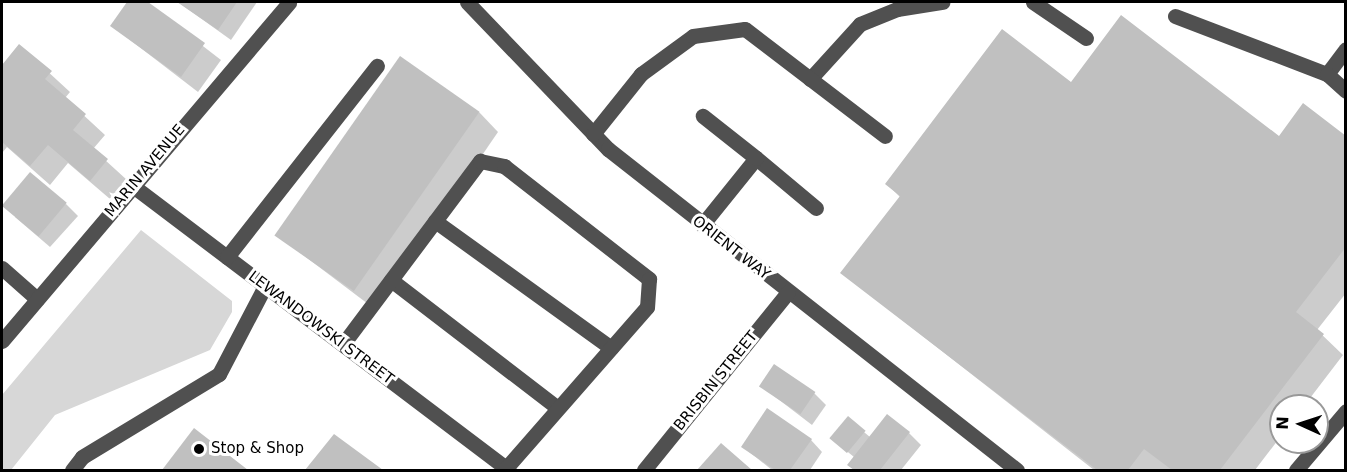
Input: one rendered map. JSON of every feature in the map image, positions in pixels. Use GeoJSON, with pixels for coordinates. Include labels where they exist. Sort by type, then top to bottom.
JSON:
{"type":"FeatureCollection","features":[{"type":"Feature","properties":{"kind":"street","name":"MARIN AVENUE"},"geometry":{"type":"LineString","coordinates":[[2,341],[289,2]]}},
{"type":"Feature","properties":{"kind":"street","name":"ORIENT WAY"},"geometry":{"type":"LineString","coordinates":[[467,2],[592,134],[702,225],[1017,471]]}},
{"type":"Feature","properties":{"kind":"street"},"geometry":{"type":"LineString","coordinates":[[810,79],[860,24],[897,9],[942,2]]}},
{"type":"Feature","properties":{"kind":"street"},"geometry":{"type":"LineString","coordinates":[[1033,2],[1086,38]]}},
{"type":"Feature","properties":{"kind":"street"},"geometry":{"type":"LineString","coordinates":[[1175,16],[1327,74],[1346,91]]}},
{"type":"Feature","properties":{"kind":"street"},"geometry":{"type":"LineString","coordinates":[[592,134],[641,75],[693,36],[745,29],[885,136]]}},
{"type":"Feature","properties":{"kind":"street"},"geometry":{"type":"LineString","coordinates":[[1327,74],[1346,50]]}},
{"type":"Feature","properties":{"kind":"street"},"geometry":{"type":"LineString","coordinates":[[227,257],[377,66]]}},
{"type":"Feature","properties":{"kind":"street"},"geometry":{"type":"LineString","coordinates":[[703,116],[816,208]]}},
{"type":"Feature","properties":{"kind":"street"},"geometry":{"type":"LineString","coordinates":[[702,225],[756,158]]}},
{"type":"Feature","properties":{"kind":"street"},"geometry":{"type":"LineString","coordinates":[[343,344],[480,161],[504,166],[649,279],[647,307],[508,469]]}},
{"type":"Feature","properties":{"kind":"street","name":"LEWANDOWSKI STREET"},"geometry":{"type":"LineString","coordinates":[[133,186],[508,469]]}},
{"type":"Feature","properties":{"kind":"street"},"geometry":{"type":"LineString","coordinates":[[435,221],[611,348]]}},
{"type":"Feature","properties":{"kind":"street"},"geometry":{"type":"LineString","coordinates":[[2,268],[37,299]]}},
{"type":"Feature","properties":{"kind":"street"},"geometry":{"type":"LineString","coordinates":[[391,280],[558,408]]}},
{"type":"Feature","properties":{"kind":"street"},"geometry":{"type":"LineString","coordinates":[[72,471],[82,457],[219,374],[265,286]]}},
{"type":"Feature","properties":{"kind":"street","name":"BRISBIN STREET"},"geometry":{"type":"LineString","coordinates":[[644,471],[788,292]]}},
{"type":"Feature","properties":{"kind":"street"},"geometry":{"type":"LineString","coordinates":[[1296,471],[1346,411]]}},
{"type":"Feature","properties":{"kind":"shaded area"},"geometry":{"type":"Polygon","coordinates":[[[141,230],[232,301],[232,312],[210,350],[55,415],[11,470],[2,470],[2,395],[141,230]]]}},
{"type":"Feature","properties":{"kind":"building"},"geometry":{"type":"Polygon","coordinates":[[[127,2],[148,2],[205,43],[181,77],[110,26],[127,2]]]}},
{"type":"Feature","properties":{"kind":"building"},"geometry":{"type":"Polygon","coordinates":[[[177,2],[237,2],[218,30],[177,2]]]}},
{"type":"Feature","properties":{"kind":"building"},"geometry":{"type":"Polygon","coordinates":[[[1121,15],[1279,136],[1303,103],[1346,136],[1346,247],[1296,312],[1324,334],[1278,394],[1269,394],[1269,406],[1220,470],[1172,470],[1144,449],[1128,470],[1097,470],[840,273],[900,196],[885,184],[1002,29],[1071,82],[1121,15]]]}},
{"type":"Feature","properties":{"kind":"building"},"geometry":{"type":"Polygon","coordinates":[[[19,44],[52,71],[45,79],[86,114],[73,130],[108,159],[90,181],[48,145],[30,166],[2,142],[2,65],[19,44]]]}},
{"type":"Feature","properties":{"kind":"building"},"geometry":{"type":"Polygon","coordinates":[[[400,56],[479,112],[354,291],[274,235],[400,56]]]}},
{"type":"Feature","properties":{"kind":"building"},"geometry":{"type":"Polygon","coordinates":[[[30,172],[67,203],[38,237],[2,206],[30,172]]]}},
{"type":"Feature","properties":{"kind":"building"},"geometry":{"type":"Polygon","coordinates":[[[774,364],[815,392],[800,414],[759,386],[774,364]]]}},
{"type":"Feature","properties":{"kind":"building"},"geometry":{"type":"Polygon","coordinates":[[[767,408],[812,439],[790,470],[775,470],[741,447],[767,408]]]}},
{"type":"Feature","properties":{"kind":"building"},"geometry":{"type":"Polygon","coordinates":[[[887,414],[910,432],[880,470],[854,470],[847,465],[887,414]]]}},
{"type":"Feature","properties":{"kind":"building"},"geometry":{"type":"Polygon","coordinates":[[[848,416],[866,431],[847,453],[829,438],[848,416]]]}},
{"type":"Feature","properties":{"kind":"building","name":"Stop & Shop"},"geometry":{"type":"Polygon","coordinates":[[[194,428],[248,470],[162,470],[194,428]]]}},
{"type":"Feature","properties":{"kind":"building","name":"Stop & Shop"},"geometry":{"type":"Polygon","coordinates":[[[334,434],[383,470],[305,470],[334,434]]]}},
{"type":"Feature","properties":{"kind":"building"},"geometry":{"type":"Polygon","coordinates":[[[721,443],[752,470],[697,470],[721,443]]]}},
{"type":"Feature","properties":{"kind":"place","name":"Stop & Shop"},"geometry":{"type":"Point","coordinates":[199,449]}}]}
